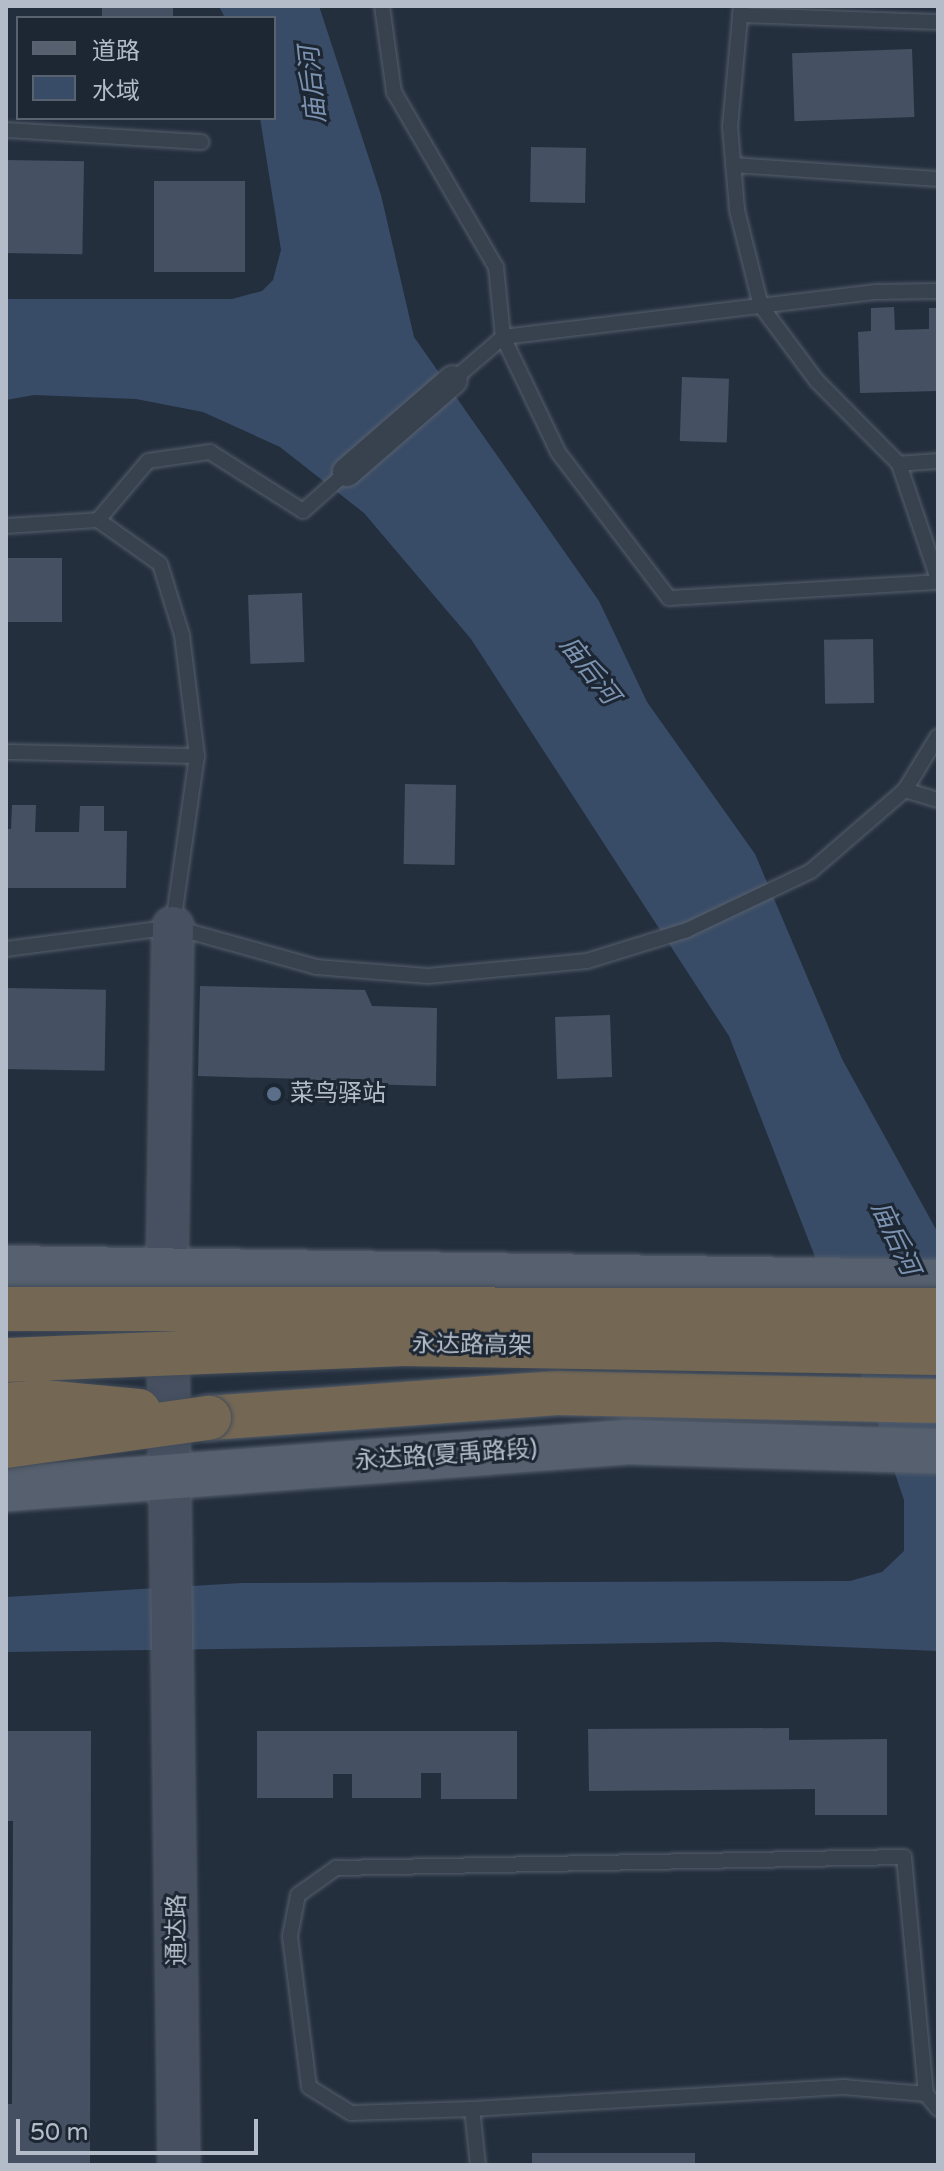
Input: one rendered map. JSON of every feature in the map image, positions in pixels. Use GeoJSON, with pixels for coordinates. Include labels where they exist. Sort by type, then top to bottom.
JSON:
{"type":"FeatureCollection","features":[{"type":"Feature","properties":{"kind":"highway"},"geometry":{"type":"LineString","coordinates":[[6,1309],[938,1310]]}},
{"type":"Feature","properties":{"kind":"highway","name":"永达路高架"},"geometry":{"type":"LineString","coordinates":[[6,1360],[399,1344],[938,1353]]}},
{"type":"Feature","properties":{"kind":"highway","name":"永达路高架"},"geometry":{"type":"LineString","coordinates":[[209,1418],[557,1393],[938,1401]]}},
{"type":"Feature","properties":{"kind":"highway"},"geometry":{"type":"LineString","coordinates":[[6,1405],[44,1402],[209,1418]]}},
{"type":"Feature","properties":{"kind":"highway"},"geometry":{"type":"LineString","coordinates":[[6,1446],[209,1418]]}},
{"type":"Feature","properties":{"kind":"main road"},"geometry":{"type":"LineString","coordinates":[[6,1268],[167,1268],[938,1282]]}},
{"type":"Feature","properties":{"kind":"main road"},"geometry":{"type":"LineString","coordinates":[[6,1351],[169,1337],[707,1324],[938,1331]]}},
{"type":"Feature","properties":{"kind":"main road","name":"永达路(夏禹路段)"},"geometry":{"type":"LineString","coordinates":[[6,1489],[628,1442],[938,1451]]}},
{"type":"Feature","properties":{"kind":"street"},"geometry":{"type":"LineString","coordinates":[[347,472],[453,380]]}},
{"type":"Feature","properties":{"kind":"street","name":"通达路"},"geometry":{"type":"LineString","coordinates":[[173,927],[167,1268],[176,1696],[179,2165]]}},
{"type":"Feature","properties":{"kind":"lane"},"geometry":{"type":"LineString","coordinates":[[382,6],[394,92],[496,267],[503,337],[558,452],[669,598],[938,580],[899,464],[817,381],[761,306],[737,210],[730,126],[740,11],[938,22]]}},
{"type":"Feature","properties":{"kind":"lane"},"geometry":{"type":"LineString","coordinates":[[6,130],[202,142]]}},
{"type":"Feature","properties":{"kind":"lane"},"geometry":{"type":"LineString","coordinates":[[733,165],[938,179]]}},
{"type":"Feature","properties":{"kind":"lane"},"geometry":{"type":"LineString","coordinates":[[453,380],[503,337],[876,292],[938,291]]}},
{"type":"Feature","properties":{"kind":"lane"},"geometry":{"type":"LineString","coordinates":[[98,520],[148,461],[210,452],[303,511],[347,472]]}},
{"type":"Feature","properties":{"kind":"lane"},"geometry":{"type":"LineString","coordinates":[[899,464],[938,461]]}},
{"type":"Feature","properties":{"kind":"lane"},"geometry":{"type":"LineString","coordinates":[[6,526],[98,520],[160,564],[182,635],[197,756],[173,927]]}},
{"type":"Feature","properties":{"kind":"lane"},"geometry":{"type":"LineString","coordinates":[[6,949],[173,927],[316,967],[428,976],[587,961],[687,930],[804,874],[905,790],[938,736]]}},
{"type":"Feature","properties":{"kind":"lane"},"geometry":{"type":"LineString","coordinates":[[6,752],[197,756]]}},
{"type":"Feature","properties":{"kind":"lane"},"geometry":{"type":"LineString","coordinates":[[905,790],[938,800]]}},
{"type":"Feature","properties":{"kind":"lane"},"geometry":{"type":"LineString","coordinates":[[926,2094],[843,2087],[351,2113],[309,2087],[290,1936],[298,1895],[336,1868],[904,1857],[926,2094],[938,2109]]}},
{"type":"Feature","properties":{"kind":"lane"},"geometry":{"type":"LineString","coordinates":[[472,2109],[478,2165]]}},
{"type":"Feature","properties":{"kind":"water","name":"庙后河"},"geometry":{"type":"Polygon","coordinates":[[[219,6],[319,6],[381,195],[414,337],[599,601],[647,702],[755,854],[842,1059],[938,1233],[938,1651],[719,1642],[6,1652],[6,1597],[242,1583],[850,1581],[882,1572],[904,1551],[904,1500],[863,1380],[729,1036],[471,639],[364,513],[280,447],[203,412],[136,399],[34,395],[6,400],[6,299],[232,299],[262,291],[273,280],[281,250],[260,120],[276,120],[276,16],[224,16],[219,6]]]}},
{"type":"Feature","properties":{"kind":"building"},"geometry":{"type":"Polygon","coordinates":[[[102,6],[173,6],[173,16],[102,16],[102,6]]]}},
{"type":"Feature","properties":{"kind":"building"},"geometry":{"type":"Polygon","coordinates":[[[912,49],[914,117],[794,121],[792,53],[912,49]]]}},
{"type":"Feature","properties":{"kind":"building"},"geometry":{"type":"Polygon","coordinates":[[[531,147],[586,148],[585,203],[530,202],[531,147]]]}},
{"type":"Feature","properties":{"kind":"building"},"geometry":{"type":"Polygon","coordinates":[[[6,160],[84,161],[82,254],[6,253],[6,160]]]}},
{"type":"Feature","properties":{"kind":"building"},"geometry":{"type":"Polygon","coordinates":[[[154,181],[245,181],[245,272],[154,272],[154,181]]]}},
{"type":"Feature","properties":{"kind":"building"},"geometry":{"type":"Polygon","coordinates":[[[894,307],[895,330],[929,329],[929,308],[938,308],[938,391],[860,393],[858,332],[871,331],[871,308],[894,307]]]}},
{"type":"Feature","properties":{"kind":"building"},"geometry":{"type":"Polygon","coordinates":[[[682,377],[729,379],[727,443],[680,441],[682,377]]]}},
{"type":"Feature","properties":{"kind":"building"},"geometry":{"type":"Polygon","coordinates":[[[6,558],[62,558],[62,622],[6,622],[6,558]]]}},
{"type":"Feature","properties":{"kind":"building"},"geometry":{"type":"Polygon","coordinates":[[[302,593],[304,662],[250,664],[248,595],[302,593]]]}},
{"type":"Feature","properties":{"kind":"building"},"geometry":{"type":"Polygon","coordinates":[[[873,639],[874,703],[825,704],[824,640],[873,639]]]}},
{"type":"Feature","properties":{"kind":"building"},"geometry":{"type":"Polygon","coordinates":[[[405,784],[456,785],[455,865],[404,864],[405,784]]]}},
{"type":"Feature","properties":{"kind":"building"},"geometry":{"type":"Polygon","coordinates":[[[12,805],[36,805],[35,832],[79,832],[80,806],[104,806],[104,831],[127,831],[126,888],[6,888],[6,829],[11,829],[12,805]]]}},
{"type":"Feature","properties":{"kind":"building"},"geometry":{"type":"Polygon","coordinates":[[[200,986],[365,990],[372,1006],[437,1008],[436,1086],[361,1084],[361,1102],[304,1101],[305,1079],[198,1076],[200,986]]]}},
{"type":"Feature","properties":{"kind":"building"},"geometry":{"type":"Polygon","coordinates":[[[6,988],[106,990],[105,1071],[6,1069],[6,988]]]}},
{"type":"Feature","properties":{"kind":"building"},"geometry":{"type":"Polygon","coordinates":[[[610,1015],[612,1077],[557,1079],[555,1017],[610,1015]]]}},
{"type":"Feature","properties":{"kind":"building"},"geometry":{"type":"Polygon","coordinates":[[[789,1728],[789,1740],[887,1739],[887,1815],[815,1815],[815,1789],[589,1791],[588,1729],[789,1728]]]}},
{"type":"Feature","properties":{"kind":"building"},"geometry":{"type":"Polygon","coordinates":[[[6,1731],[91,1731],[90,2165],[6,2165],[6,2104],[12,2104],[13,1821],[6,1821],[6,1731]]]}},
{"type":"Feature","properties":{"kind":"building"},"geometry":{"type":"Polygon","coordinates":[[[257,1731],[517,1731],[517,1799],[441,1799],[441,1773],[421,1773],[421,1798],[352,1798],[352,1774],[333,1774],[333,1798],[257,1798],[257,1731]]]}},
{"type":"Feature","properties":{"kind":"building"},"geometry":{"type":"Polygon","coordinates":[[[532,2153],[695,2153],[695,2165],[532,2165],[532,2153]]]}},
{"type":"Feature","properties":{"kind":"place","name":"菜鸟驿站"},"geometry":{"type":"Point","coordinates":[274,1094]}}]}
